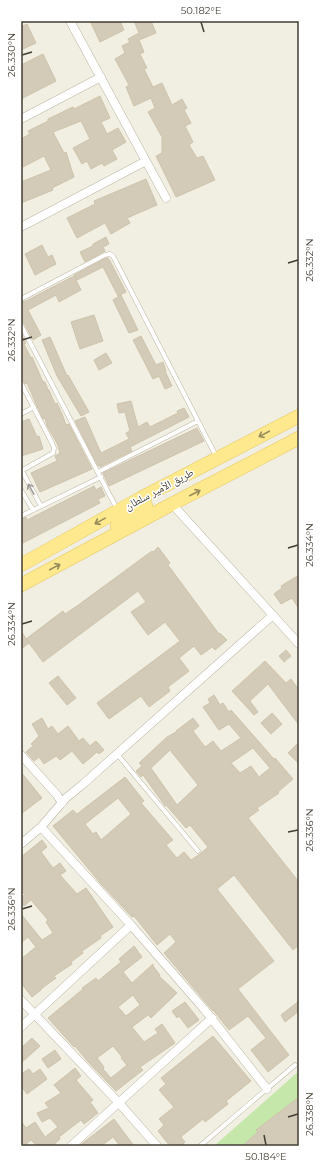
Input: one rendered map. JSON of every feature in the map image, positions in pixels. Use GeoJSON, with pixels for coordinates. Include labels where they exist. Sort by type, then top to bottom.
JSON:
{"type":"FeatureCollection","features":[{"type":"Feature","properties":{"kind":"main road","name":"طريق الأمير سلطان"},"geometry":{"type":"LineString","coordinates":[[21,565],[141,498],[299,416]]}},
{"type":"Feature","properties":{"kind":"main road","name":"طريق الأمير سلطان"},"geometry":{"type":"LineString","coordinates":[[21,585],[299,438]]}},
{"type":"Feature","properties":{"kind":"main road"},"geometry":{"type":"LineString","coordinates":[[110,538],[115,527],[146,506],[141,498]]}},
{"type":"Feature","properties":{"kind":"street"},"geometry":{"type":"LineString","coordinates":[[70,21],[166,198]]}},
{"type":"Feature","properties":{"kind":"street"},"geometry":{"type":"LineString","coordinates":[[21,119],[101,78]]}},
{"type":"Feature","properties":{"kind":"street"},"geometry":{"type":"LineString","coordinates":[[21,227],[146,161]]}},
{"type":"Feature","properties":{"kind":"street"},"geometry":{"type":"LineString","coordinates":[[172,504],[299,644]]}},
{"type":"Feature","properties":{"kind":"street"},"geometry":{"type":"LineString","coordinates":[[21,844],[41,827],[66,798],[273,615]]}},
{"type":"Feature","properties":{"kind":"street"},"geometry":{"type":"LineString","coordinates":[[21,755],[57,795],[62,803]]}},
{"type":"Feature","properties":{"kind":"street"},"geometry":{"type":"LineString","coordinates":[[41,827],[131,925],[212,1018],[267,1089]]}},
{"type":"Feature","properties":{"kind":"street"},"geometry":{"type":"LineString","coordinates":[[21,1027],[131,925]]}},
{"type":"Feature","properties":{"kind":"street"},"geometry":{"type":"LineString","coordinates":[[21,1000],[119,1103],[157,1146]]}},
{"type":"Feature","properties":{"kind":"street"},"geometry":{"type":"LineString","coordinates":[[71,1146],[212,1018]]}},
{"type":"Feature","properties":{"kind":"lane"},"geometry":{"type":"LineString","coordinates":[[21,299],[105,255],[110,254],[113,256],[218,458]]}},
{"type":"Feature","properties":{"kind":"lane"},"geometry":{"type":"LineString","coordinates":[[21,325],[118,511]]}},
{"type":"Feature","properties":{"kind":"lane"},"geometry":{"type":"LineString","coordinates":[[21,383],[54,448],[53,453],[21,471],[41,506]]}},
{"type":"Feature","properties":{"kind":"lane"},"geometry":{"type":"LineString","coordinates":[[21,414],[34,407]]}},
{"type":"Feature","properties":{"kind":"lane"},"geometry":{"type":"LineString","coordinates":[[98,472],[198,421]]}},
{"type":"Feature","properties":{"kind":"lane"},"geometry":{"type":"LineString","coordinates":[[21,516],[101,477]]}},
{"type":"Feature","properties":{"kind":"lane"},"geometry":{"type":"LineString","coordinates":[[21,490],[33,510]]}},
{"type":"Feature","properties":{"kind":"lane"},"geometry":{"type":"LineString","coordinates":[[117,754],[198,851]]}},
{"type":"Feature","properties":{"kind":"lane"},"geometry":{"type":"LineString","coordinates":[[200,1146],[295,1065]]}},
{"type":"Feature","properties":{"kind":"green space"},"geometry":{"type":"Polygon","coordinates":[[[299,1071],[299,1146],[214,1146],[299,1071]]]}},
{"type":"Feature","properties":{"kind":"building"},"geometry":{"type":"Polygon","coordinates":[[[95,21],[120,21],[124,30],[100,42],[91,23],[95,21]]]}},
{"type":"Feature","properties":{"kind":"building"},"geometry":{"type":"Polygon","coordinates":[[[134,21],[151,21],[156,33],[139,40],[144,52],[140,54],[147,68],[144,69],[153,87],[162,83],[172,105],[182,99],[187,108],[184,110],[191,123],[185,126],[193,142],[189,145],[197,158],[203,156],[215,180],[176,197],[156,156],[162,153],[162,137],[148,112],[155,108],[151,98],[134,106],[126,87],[129,85],[115,59],[125,53],[122,46],[130,42],[128,39],[139,33],[134,21]]]}},
{"type":"Feature","properties":{"kind":"building"},"geometry":{"type":"Polygon","coordinates":[[[27,24],[36,43],[21,50],[21,27],[27,24]]]}},
{"type":"Feature","properties":{"kind":"building"},"geometry":{"type":"Polygon","coordinates":[[[43,54],[56,81],[21,99],[21,65],[43,54]]]}},
{"type":"Feature","properties":{"kind":"building"},"geometry":{"type":"Polygon","coordinates":[[[100,96],[110,118],[101,122],[107,134],[118,128],[126,142],[112,150],[117,159],[104,166],[102,163],[91,169],[87,161],[82,164],[73,148],[90,139],[81,121],[53,132],[64,153],[66,152],[74,177],[52,188],[53,190],[21,203],[21,182],[51,170],[44,156],[21,168],[21,139],[30,134],[28,131],[48,121],[48,119],[73,107],[74,109],[100,96]]]}},
{"type":"Feature","properties":{"kind":"building"},"geometry":{"type":"Polygon","coordinates":[[[146,179],[157,205],[127,218],[130,223],[111,234],[105,223],[77,238],[67,218],[95,204],[94,201],[146,179]]]}},
{"type":"Feature","properties":{"kind":"building"},"geometry":{"type":"Polygon","coordinates":[[[106,237],[109,244],[103,247],[105,251],[85,262],[80,252],[93,246],[93,244],[106,237]]]}},
{"type":"Feature","properties":{"kind":"building"},"geometry":{"type":"Polygon","coordinates":[[[42,245],[48,257],[52,255],[56,264],[35,275],[25,254],[42,245]]]}},
{"type":"Feature","properties":{"kind":"building"},"geometry":{"type":"Polygon","coordinates":[[[106,258],[110,261],[126,292],[118,296],[103,267],[77,280],[74,275],[106,258]]]}},
{"type":"Feature","properties":{"kind":"building"},"geometry":{"type":"Polygon","coordinates":[[[74,276],[81,290],[59,302],[56,295],[28,310],[41,335],[33,340],[24,323],[21,322],[21,302],[26,301],[74,276]]]}},
{"type":"Feature","properties":{"kind":"building"},"geometry":{"type":"Polygon","coordinates":[[[121,295],[138,330],[129,333],[113,300],[121,295]]]}},
{"type":"Feature","properties":{"kind":"building"},"geometry":{"type":"Polygon","coordinates":[[[94,315],[103,341],[80,349],[71,322],[94,315]]]}},
{"type":"Feature","properties":{"kind":"building"},"geometry":{"type":"Polygon","coordinates":[[[21,333],[26,343],[24,344],[31,358],[32,357],[43,382],[45,382],[55,404],[57,403],[66,425],[69,424],[92,469],[40,492],[31,473],[57,461],[55,456],[60,453],[57,443],[47,426],[45,418],[43,419],[27,383],[25,384],[21,376],[21,333]]]}},
{"type":"Feature","properties":{"kind":"building"},"geometry":{"type":"Polygon","coordinates":[[[141,336],[156,365],[163,362],[165,371],[172,386],[165,389],[159,376],[153,379],[133,340],[141,336]]]}},
{"type":"Feature","properties":{"kind":"building"},"geometry":{"type":"Polygon","coordinates":[[[50,337],[67,376],[68,375],[89,412],[81,416],[57,376],[42,340],[50,337]]]}},
{"type":"Feature","properties":{"kind":"building"},"geometry":{"type":"Polygon","coordinates":[[[106,353],[112,363],[99,370],[94,360],[106,353]]]}},
{"type":"Feature","properties":{"kind":"building"},"geometry":{"type":"Polygon","coordinates":[[[131,401],[138,427],[147,422],[150,427],[178,413],[177,411],[184,408],[189,417],[130,447],[132,451],[100,467],[100,465],[98,466],[75,421],[85,417],[101,453],[129,439],[126,433],[130,431],[125,412],[119,413],[117,404],[131,401]]]}},
{"type":"Feature","properties":{"kind":"building"},"geometry":{"type":"Polygon","coordinates":[[[29,419],[37,437],[39,436],[43,449],[21,456],[21,422],[29,419]]]}},
{"type":"Feature","properties":{"kind":"building"},"geometry":{"type":"Polygon","coordinates":[[[197,428],[204,441],[109,486],[103,473],[197,428]]]}},
{"type":"Feature","properties":{"kind":"building"},"geometry":{"type":"Polygon","coordinates":[[[94,486],[96,490],[101,487],[105,496],[98,499],[100,503],[21,544],[21,519],[26,517],[27,520],[94,486]]]}},
{"type":"Feature","properties":{"kind":"building"},"geometry":{"type":"Polygon","coordinates":[[[158,547],[170,563],[168,565],[219,634],[220,633],[227,640],[215,650],[212,647],[201,655],[194,646],[179,658],[189,671],[168,687],[170,691],[149,707],[141,696],[109,719],[97,703],[180,641],[165,622],[148,635],[131,612],[146,602],[138,591],[43,662],[26,639],[63,611],[65,614],[77,606],[158,547]]]}},
{"type":"Feature","properties":{"kind":"building"},"geometry":{"type":"Polygon","coordinates":[[[299,575],[299,609],[292,598],[281,604],[274,594],[282,588],[281,586],[299,575]]]}},
{"type":"Feature","properties":{"kind":"building"},"geometry":{"type":"Polygon","coordinates":[[[21,631],[29,643],[21,649],[21,631]]]}},
{"type":"Feature","properties":{"kind":"building"},"geometry":{"type":"Polygon","coordinates":[[[286,650],[291,656],[284,662],[279,656],[286,650]]]}},
{"type":"Feature","properties":{"kind":"building"},"geometry":{"type":"Polygon","coordinates":[[[265,661],[286,683],[291,679],[299,690],[299,725],[268,684],[250,701],[258,712],[254,715],[232,691],[265,661]]]}},
{"type":"Feature","properties":{"kind":"building"},"geometry":{"type":"Polygon","coordinates":[[[58,676],[76,698],[67,705],[49,683],[58,676]]]}},
{"type":"Feature","properties":{"kind":"building"},"geometry":{"type":"Polygon","coordinates":[[[214,695],[220,705],[223,703],[229,712],[231,710],[293,779],[278,792],[279,793],[257,808],[259,810],[248,818],[299,882],[299,945],[293,950],[234,875],[217,889],[274,961],[238,989],[289,1055],[268,1072],[251,1050],[266,1038],[248,1016],[229,1030],[164,953],[176,942],[170,934],[157,945],[134,916],[132,917],[101,884],[53,826],[73,810],[77,814],[125,777],[144,801],[141,803],[173,840],[166,845],[177,858],[184,852],[191,860],[200,854],[208,847],[190,825],[186,828],[166,805],[165,806],[143,775],[141,777],[136,771],[142,766],[139,763],[167,737],[176,732],[193,718],[199,726],[193,731],[205,747],[213,741],[221,751],[241,738],[229,724],[219,730],[203,707],[210,703],[208,699],[214,695]],[[253,748],[231,763],[240,773],[251,766],[259,777],[270,768],[253,748]],[[170,750],[151,768],[177,805],[198,785],[170,750]],[[118,798],[85,824],[93,834],[96,832],[101,840],[131,814],[118,798]]]}},
{"type":"Feature","properties":{"kind":"building"},"geometry":{"type":"Polygon","coordinates":[[[272,713],[282,724],[271,734],[261,723],[272,713]]]}},
{"type":"Feature","properties":{"kind":"building"},"geometry":{"type":"Polygon","coordinates":[[[42,718],[48,729],[52,726],[58,734],[68,726],[79,741],[83,738],[90,746],[96,741],[104,750],[99,754],[97,752],[83,764],[72,751],[60,760],[56,756],[44,764],[39,757],[34,761],[26,752],[33,746],[31,744],[39,736],[32,724],[42,718]]]}},
{"type":"Feature","properties":{"kind":"building"},"geometry":{"type":"Polygon","coordinates":[[[299,742],[299,764],[288,753],[299,742]]]}},
{"type":"Feature","properties":{"kind":"building"},"geometry":{"type":"Polygon","coordinates":[[[21,772],[42,798],[21,814],[21,772]]]}},
{"type":"Feature","properties":{"kind":"building"},"geometry":{"type":"Polygon","coordinates":[[[42,840],[47,847],[41,852],[53,868],[60,863],[66,871],[60,875],[77,894],[86,888],[113,927],[100,936],[101,938],[82,951],[83,953],[71,962],[72,964],[54,976],[56,978],[32,997],[21,983],[21,959],[36,947],[28,937],[21,943],[21,914],[42,940],[53,933],[46,922],[48,920],[31,900],[24,906],[21,903],[21,897],[25,895],[21,890],[21,857],[42,840]]]}},
{"type":"Feature","properties":{"kind":"building"},"geometry":{"type":"Polygon","coordinates":[[[134,946],[142,957],[123,972],[132,983],[153,964],[160,975],[159,976],[177,993],[151,1018],[148,1015],[132,1027],[144,1042],[158,1033],[155,1029],[162,1024],[175,1043],[140,1067],[143,1070],[116,1091],[48,1018],[83,989],[82,988],[96,978],[98,981],[121,962],[119,959],[134,946]],[[133,995],[118,1007],[126,1016],[140,1005],[133,995]],[[113,1046],[97,1058],[104,1067],[103,1069],[111,1078],[127,1065],[113,1046]]]}},
{"type":"Feature","properties":{"kind":"building"},"geometry":{"type":"Polygon","coordinates":[[[299,1001],[299,1011],[285,1022],[281,1015],[299,1001]]]}},
{"type":"Feature","properties":{"kind":"building"},"geometry":{"type":"Polygon","coordinates":[[[185,1002],[199,1020],[188,1028],[179,1016],[177,1018],[172,1011],[185,1002]]]}},
{"type":"Feature","properties":{"kind":"building"},"geometry":{"type":"Polygon","coordinates":[[[213,1036],[251,1081],[226,1101],[228,1104],[205,1122],[203,1119],[183,1135],[181,1137],[185,1142],[181,1146],[177,1146],[174,1143],[170,1146],[158,1131],[164,1125],[159,1119],[174,1107],[159,1090],[166,1084],[161,1078],[213,1036]]]}},
{"type":"Feature","properties":{"kind":"building"},"geometry":{"type":"Polygon","coordinates":[[[32,1038],[40,1046],[21,1063],[21,1048],[32,1038]]]}},
{"type":"Feature","properties":{"kind":"building"},"geometry":{"type":"Polygon","coordinates":[[[55,1050],[61,1059],[48,1068],[42,1059],[55,1050]]]}},
{"type":"Feature","properties":{"kind":"building"},"geometry":{"type":"Polygon","coordinates":[[[75,1068],[81,1076],[76,1080],[93,1100],[90,1102],[98,1113],[84,1124],[81,1120],[59,1137],[60,1139],[52,1146],[37,1146],[31,1140],[24,1146],[21,1146],[21,1121],[26,1128],[35,1122],[45,1137],[58,1127],[50,1118],[42,1122],[37,1113],[49,1108],[45,1103],[61,1093],[54,1085],[75,1068]]]}},
{"type":"Feature","properties":{"kind":"building"},"geometry":{"type":"Polygon","coordinates":[[[29,1069],[33,1074],[40,1069],[47,1079],[27,1094],[21,1086],[21,1074],[29,1069]]]}},
{"type":"Feature","properties":{"kind":"building"},"geometry":{"type":"Polygon","coordinates":[[[299,1097],[299,1146],[294,1146],[291,1142],[286,1146],[242,1146],[258,1132],[256,1130],[299,1097]]]}},
{"type":"Feature","properties":{"kind":"building"},"geometry":{"type":"Polygon","coordinates":[[[114,1119],[134,1146],[120,1146],[113,1137],[101,1146],[79,1146],[114,1119]]]}}]}
